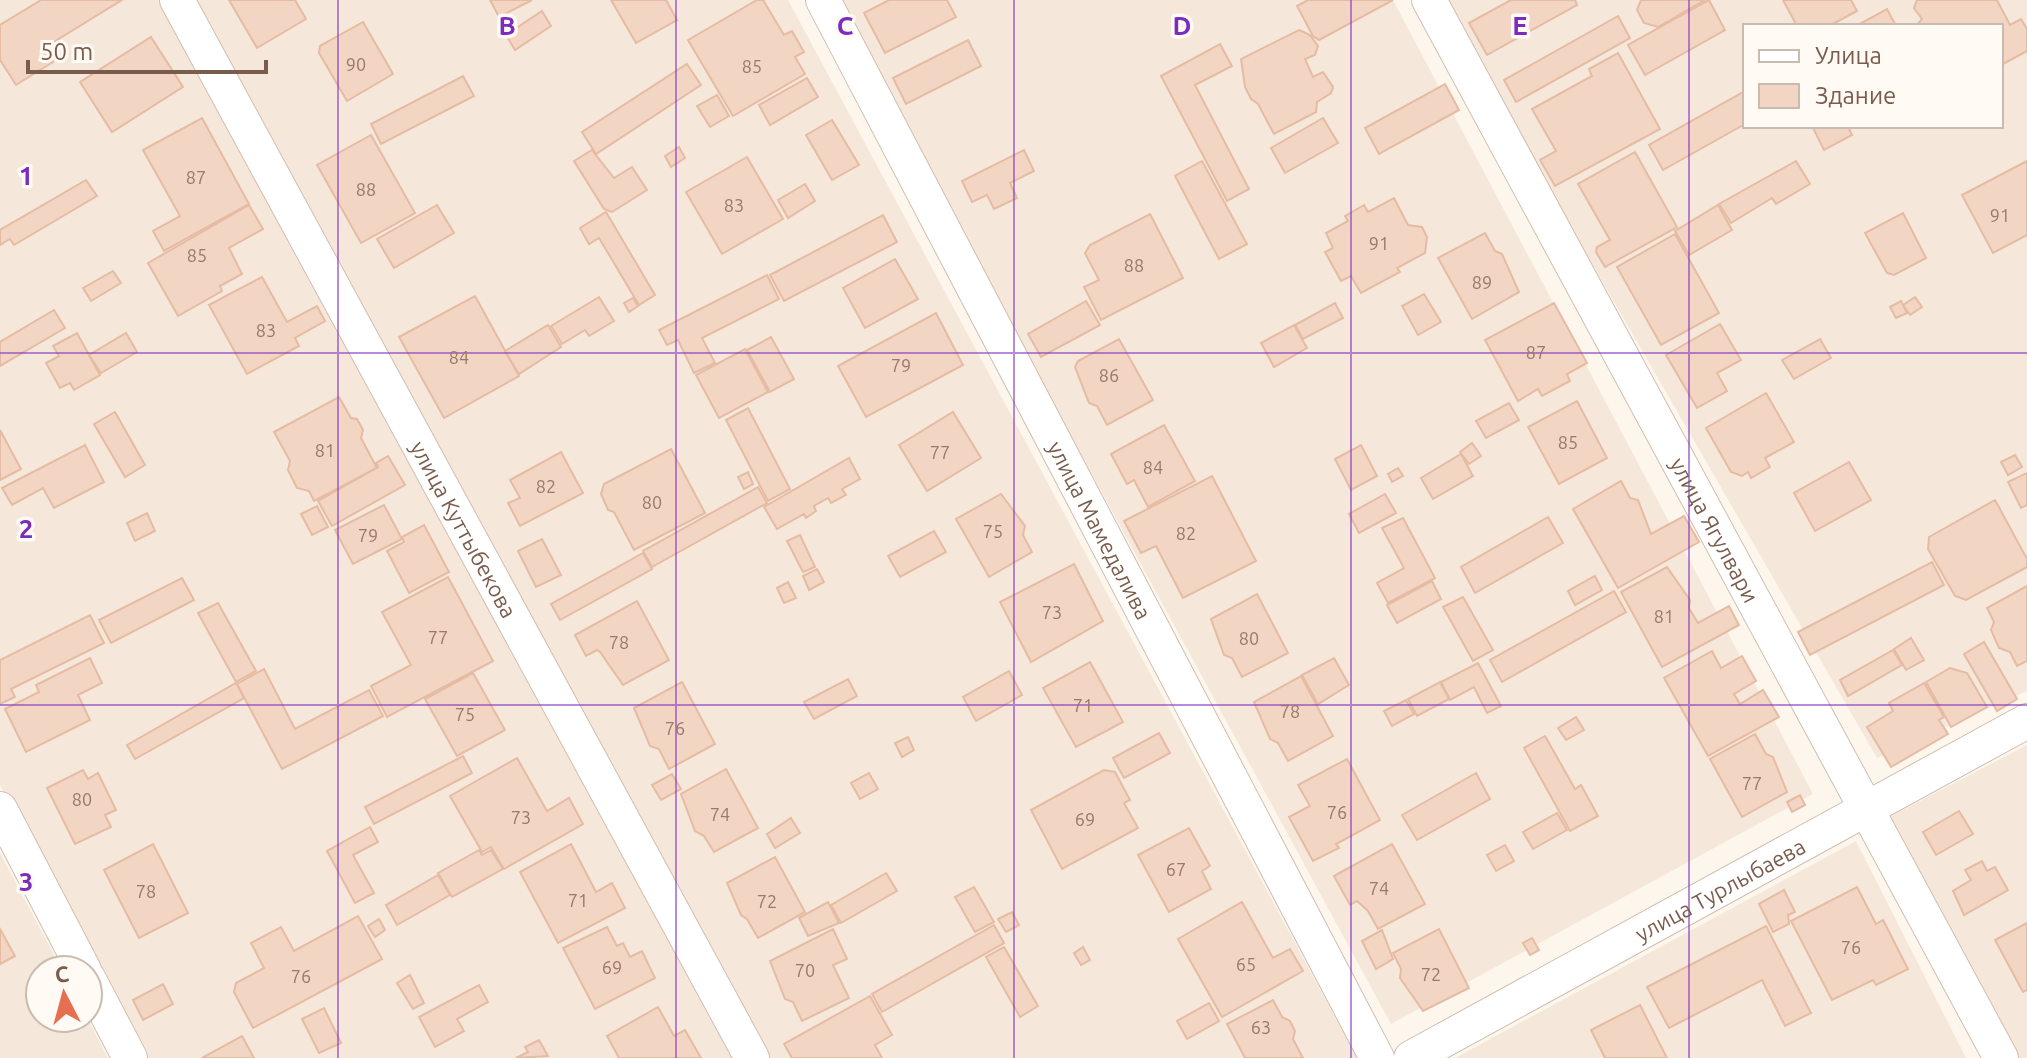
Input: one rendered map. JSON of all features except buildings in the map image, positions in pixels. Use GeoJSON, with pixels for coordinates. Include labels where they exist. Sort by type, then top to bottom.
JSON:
{"type":"FeatureCollection","features":[{"type":"Feature","properties":{"kind":"street","name":"улица Куттыбекова"},"geometry":{"type":"LineString","coordinates":[[177,0],[752,1058]]}},
{"type":"Feature","properties":{"kind":"street","name":"улица Мамедалива"},"geometry":{"type":"LineString","coordinates":[[823,0],[1377,1058]]}},
{"type":"Feature","properties":{"kind":"street","name":"улица Ягулвари"},"geometry":{"type":"LineString","coordinates":[[1429,0],[2001,1058]]}},
{"type":"Feature","properties":{"kind":"street","name":"улица Турлыбаева"},"geometry":{"type":"LineString","coordinates":[[1411,1058],[2027,721]]}},
{"type":"Feature","properties":{"kind":"street"},"geometry":{"type":"LineString","coordinates":[[0,809],[76,954]]}},
{"type":"Feature","properties":{"kind":"street"},"geometry":{"type":"LineString","coordinates":[[104,1008],[130,1058]]}},
{"type":"Feature","properties":{"kind":"shaded area"},"geometry":{"type":"Polygon","coordinates":[[[0,0],[158,0],[732,1058],[142,1058],[104,985],[104,954],[88,954],[0,785],[0,0]]]}},
{"type":"Feature","properties":{"kind":"shaded area"},"geometry":{"type":"Polygon","coordinates":[[[185,0],[788,0],[1357,1058],[764,1058],[185,0]]]}},
{"type":"Feature","properties":{"kind":"shaded area"},"geometry":{"type":"Polygon","coordinates":[[[834,0],[1393,0],[1813,794],[1391,1024],[834,0]]]}},
{"type":"Feature","properties":{"kind":"shaded area"},"geometry":{"type":"Polygon","coordinates":[[[1440,0],[2027,0],[2027,691],[1877,758],[1440,0]]]}},
{"type":"Feature","properties":{"kind":"shaded area"},"geometry":{"type":"Polygon","coordinates":[[[2027,745],[2027,1058],[2010,1058],[1882,821],[2027,745]]]}},
{"type":"Feature","properties":{"kind":"shaded area"},"geometry":{"type":"Polygon","coordinates":[[[1856,841],[1966,1058],[1455,1058],[1856,841]]]}},
{"type":"Feature","properties":{"kind":"shaded area"},"geometry":{"type":"Polygon","coordinates":[[[0,853],[54,954],[24,954],[24,1034],[95,1034],[108,1058],[0,1058],[0,853]]]}}]}
